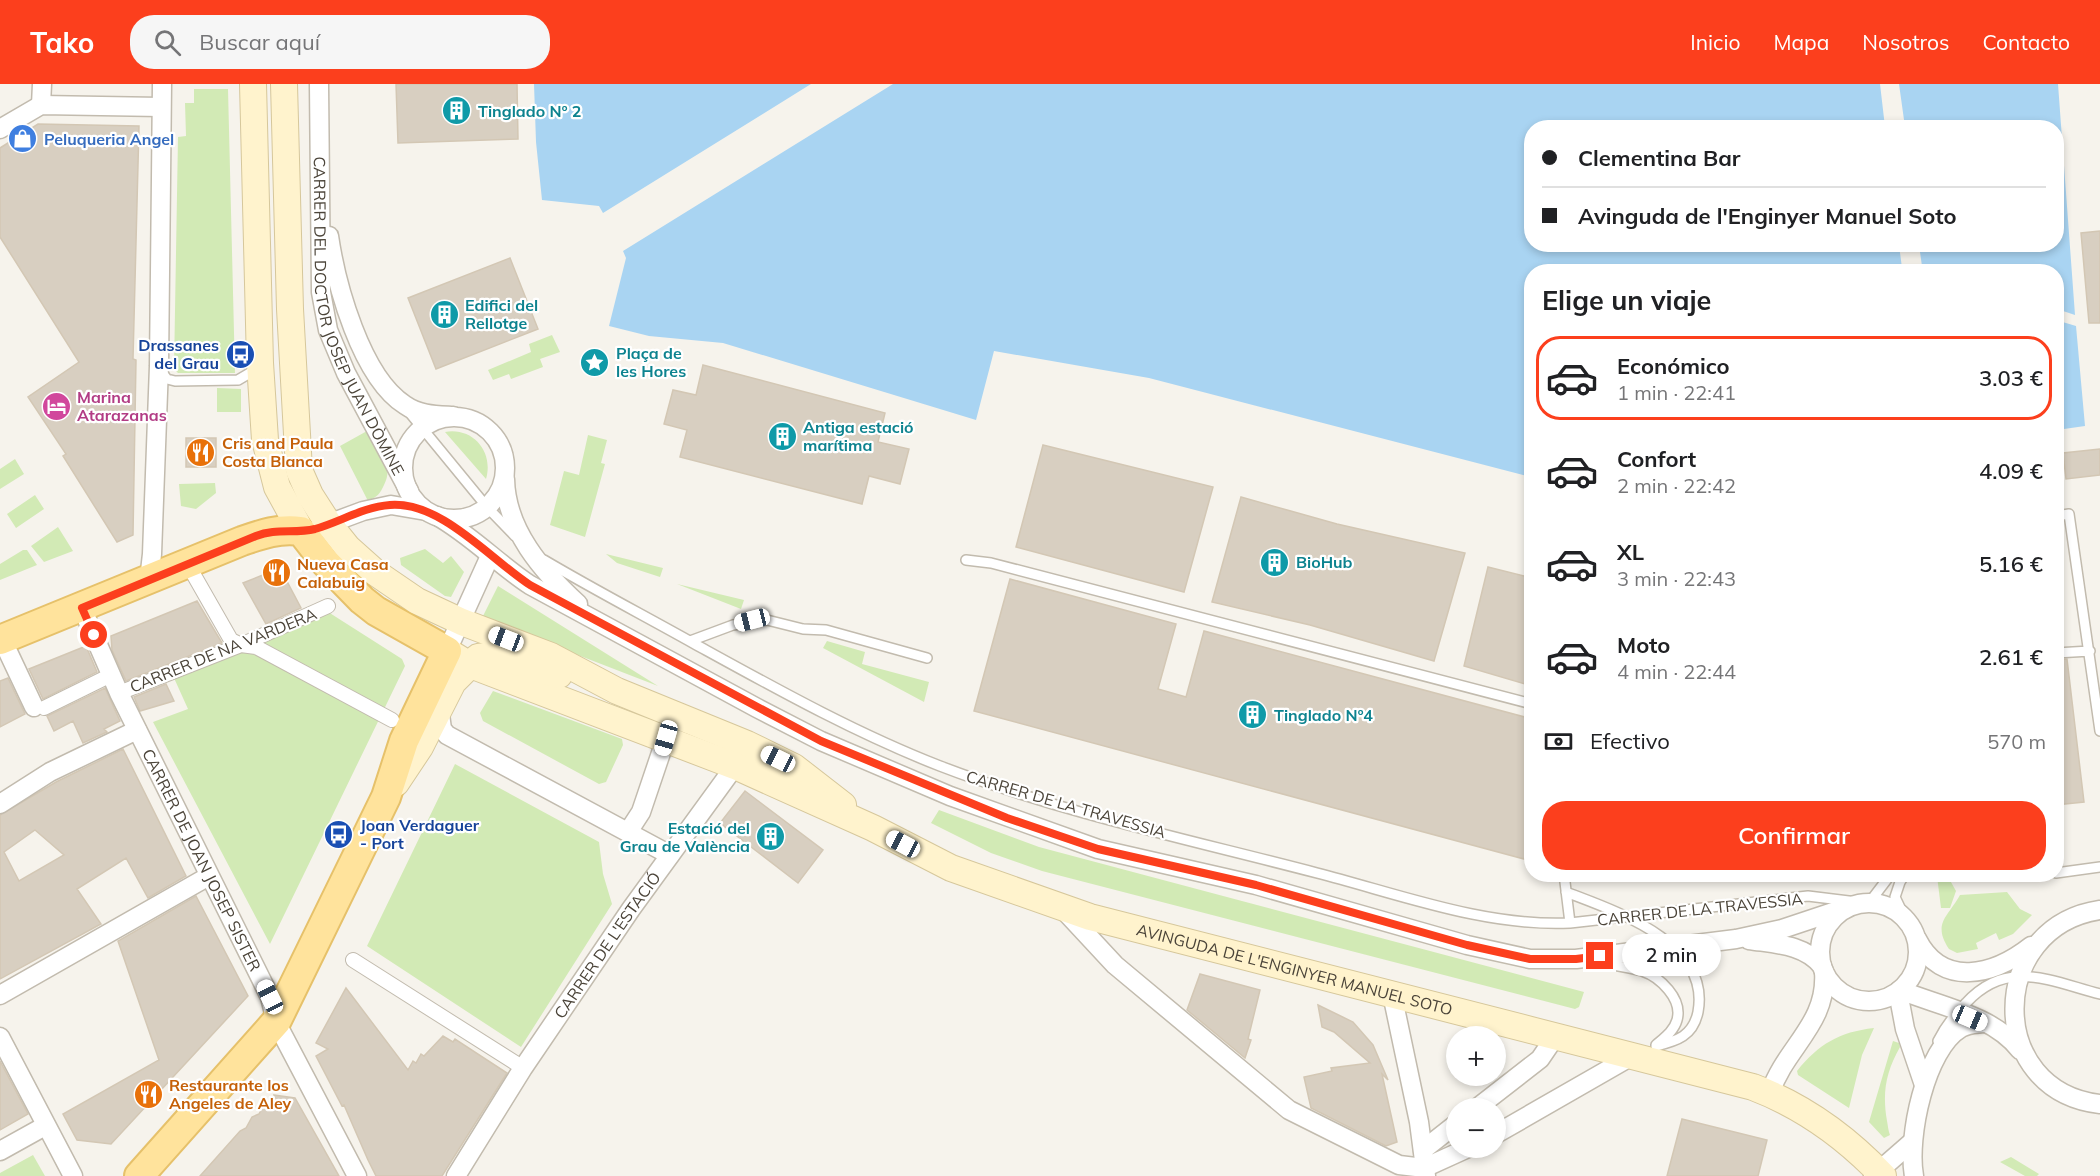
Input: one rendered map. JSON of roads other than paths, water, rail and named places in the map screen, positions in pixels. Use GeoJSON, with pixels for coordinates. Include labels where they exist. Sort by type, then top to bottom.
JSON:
{"type":"FeatureCollection","features":[{"type":"Feature","properties":{"kind":"main road"},"geometry":{"type":"LineString","coordinates":[[253,84],[260,363],[265,440],[287,526]]}},
{"type":"Feature","properties":{"kind":"main road"},"geometry":{"type":"LineString","coordinates":[[1,639],[82,608],[187,563],[287,526],[302,492],[302,481],[294,405],[284,84]]}},
{"type":"Feature","properties":{"kind":"main road"},"geometry":{"type":"LineString","coordinates":[[302,481],[328,523]]}},
{"type":"Feature","properties":{"kind":"main road","name":"AVINGUDA DE L'ENGINYER MANUEL SOTO"},"geometry":{"type":"LineString","coordinates":[[328,523],[348,548],[376,573],[417,600],[462,622],[551,656],[617,691],[747,744],[794,767],[873,828]]}},
{"type":"Feature","properties":{"kind":"main road","name":"AVINGUDA DE L'ENGINYER MANUEL SOTO"},"geometry":{"type":"LineString","coordinates":[[287,526],[376,611],[458,658],[735,766],[873,828],[951,868],[1090,917],[1556,1037],[1712,1074],[1770,1094],[1823,1123],[1878,1174]]}},
{"type":"Feature","properties":{"kind":"main road"},"geometry":{"type":"LineString","coordinates":[[458,658],[495,655],[617,691]]}},
{"type":"Feature","properties":{"kind":"main road"},"geometry":{"type":"LineString","coordinates":[[140,1176],[276,1022],[387,797],[420,747],[453,682],[458,658]]}},
{"type":"Feature","properties":{"kind":"main road"},"geometry":{"type":"LineString","coordinates":[[387,797],[404,741],[458,658]]}},
{"type":"Feature","properties":{"kind":"street"},"geometry":{"type":"LineString","coordinates":[[41,105],[42,84]]}},
{"type":"Feature","properties":{"kind":"street"},"geometry":{"type":"LineString","coordinates":[[149,580],[153,554],[159,366],[162,84]]}},
{"type":"Feature","properties":{"kind":"street","name":"CARRER DEL DOCTOR JOSEP JUAN DÒMINE"},"geometry":{"type":"LineString","coordinates":[[319,84],[321,292],[328,330],[346,373],[408,491]]}},
{"type":"Feature","properties":{"kind":"street"},"geometry":{"type":"LineString","coordinates":[[0,129],[41,105],[161,107]]}},
{"type":"Feature","properties":{"kind":"street","name":"CARRER DEL DOCTOR JOSEP JUAN DÒMINE"},"geometry":{"type":"LineString","coordinates":[[319,135],[329,238],[340,293],[352,329],[380,378],[403,404],[418,412],[453,416]]}},
{"type":"Feature","properties":{"kind":"street"},"geometry":{"type":"LineString","coordinates":[[608,627],[556,582],[533,554],[510,518],[505,477],[506,462],[502,447],[494,435],[482,424],[468,418],[453,416],[436,420],[422,429],[410,442],[404,458],[403,475],[408,491],[432,514],[457,527],[490,556],[530,585],[608,627],[821,741],[1007,818],[1098,849],[1256,885],[1467,945],[1530,959],[1576,959],[1736,939],[1782,929],[1856,905],[1882,904],[1904,916],[1927,957],[1935,964],[1945,969],[1971,972],[2003,964],[2073,917],[2100,910]]}},
{"type":"Feature","properties":{"kind":"street"},"geometry":{"type":"LineString","coordinates":[[287,526],[328,523],[363,511],[391,505],[454,519],[472,516],[487,507],[499,494],[505,477]]}},
{"type":"Feature","properties":{"kind":"street"},"geometry":{"type":"LineString","coordinates":[[458,658],[462,622],[490,556]]}},
{"type":"Feature","properties":{"kind":"street"},"geometry":{"type":"LineString","coordinates":[[187,563],[231,640],[241,645],[256,646],[392,720]]}},
{"type":"Feature","properties":{"kind":"street","name":"CARRER DE NA VARDERA"},"geometry":{"type":"LineString","coordinates":[[119,693],[241,645],[327,606]]}},
{"type":"Feature","properties":{"kind":"street","name":"CARRER DE JOAN JOSEP SISTER"},"geometry":{"type":"LineString","coordinates":[[82,608],[119,693],[270,997],[276,1022],[357,1176]]}},
{"type":"Feature","properties":{"kind":"street"},"geometry":{"type":"LineString","coordinates":[[1,639],[39,707],[111,675]]}},
{"type":"Feature","properties":{"kind":"street"},"geometry":{"type":"LineString","coordinates":[[439,707],[442,729],[447,735],[670,855]]}},
{"type":"Feature","properties":{"kind":"street"},"geometry":{"type":"LineString","coordinates":[[0,804],[50,772],[137,730]]}},
{"type":"Feature","properties":{"kind":"street"},"geometry":{"type":"LineString","coordinates":[[628,832],[641,812],[666,738]]}},
{"type":"Feature","properties":{"kind":"street","name":"CARRER DE L'ESTACIÓ"},"geometry":{"type":"LineString","coordinates":[[456,1176],[520,1066],[735,766]]}},
{"type":"Feature","properties":{"kind":"street"},"geometry":{"type":"LineString","coordinates":[[0,995],[209,876]]}},
{"type":"Feature","properties":{"kind":"street"},"geometry":{"type":"LineString","coordinates":[[1770,1094],[1778,1071],[1818,1013],[1825,990],[1821,943],[1824,932],[1830,922],[1856,905]]}},
{"type":"Feature","properties":{"kind":"street"},"geometry":{"type":"LineString","coordinates":[[1061,906],[1115,965],[1289,1110],[1399,1165],[1420,1167],[1446,1157]]}},
{"type":"Feature","properties":{"kind":"street"},"geometry":{"type":"LineString","coordinates":[[2026,1057],[2016,1032],[2013,1005],[2019,975],[2034,949],[2051,931]]}},
{"type":"Feature","properties":{"kind":"street"},"geometry":{"type":"LineString","coordinates":[[1736,939],[1796,948],[1816,959],[1840,991],[1863,1001],[1880,1000],[1899,991],[1914,971],[1918,950],[1916,938]]}},
{"type":"Feature","properties":{"kind":"street"},"geometry":{"type":"LineString","coordinates":[[353,960],[520,1066]]}},
{"type":"Feature","properties":{"kind":"street"},"geometry":{"type":"LineString","coordinates":[[1899,991],[1957,1012],[2008,1036],[2051,1086],[2095,1106]]}},
{"type":"Feature","properties":{"kind":"street"},"geometry":{"type":"LineString","coordinates":[[1899,991],[1905,1029],[1924,1085]]}},
{"type":"Feature","properties":{"kind":"street"},"geometry":{"type":"LineString","coordinates":[[1392,994],[1406,1053],[1420,1167]]}},
{"type":"Feature","properties":{"kind":"street"},"geometry":{"type":"LineString","coordinates":[[1914,1176],[1912,1142],[1924,1085],[1952,1035],[1970,1024],[1983,1023]]}},
{"type":"Feature","properties":{"kind":"street"},"geometry":{"type":"LineString","coordinates":[[0,1037],[73,1176]]}},
{"type":"Feature","properties":{"kind":"street"},"geometry":{"type":"LineString","coordinates":[[1490,1098],[1540,1059],[1556,1037]]}},
{"type":"Feature","properties":{"kind":"street"},"geometry":{"type":"LineString","coordinates":[[1506,1128],[1632,1056]]}},
{"type":"Feature","properties":{"kind":"street"},"geometry":{"type":"LineString","coordinates":[[0,1151],[45,1126]]}},
{"type":"Feature","properties":{"kind":"street"},"geometry":{"type":"LineString","coordinates":[[1420,1167],[1446,1136]]}},
{"type":"Feature","properties":{"kind":"street","name":"AVINGUDA DE L'ENGINYER MANUEL SOTO"},"geometry":{"type":"LineString","coordinates":[[1878,1174],[1912,1142]]}},
{"type":"Feature","properties":{"kind":"lane"},"geometry":{"type":"LineString","coordinates":[[159,366],[167,379],[175,381],[238,380],[248,377],[260,363]]}},
{"type":"Feature","properties":{"kind":"lane","name":"CARRER DE LA TRAVESSIA"},"geometry":{"type":"LineString","coordinates":[[403,404],[487,507],[533,554],[596,591],[856,728],[938,765],[1014,792],[1435,904],[1511,921],[1570,923],[1808,896],[1856,905]]}},
{"type":"Feature","properties":{"kind":"lane"},"geometry":{"type":"LineString","coordinates":[[2064,515],[2069,514],[2100,731]]}},
{"type":"Feature","properties":{"kind":"lane"},"geometry":{"type":"LineString","coordinates":[[966,560],[1012,568],[1524,702]]}},
{"type":"Feature","properties":{"kind":"lane"},"geometry":{"type":"LineString","coordinates":[[690,641],[733,625],[767,620],[803,629],[826,630],[927,658]]}},
{"type":"Feature","properties":{"kind":"lane"},"geometry":{"type":"LineString","coordinates":[[2064,653],[2090,651]]}},
{"type":"Feature","properties":{"kind":"lane"},"geometry":{"type":"LineString","coordinates":[[2064,872],[2100,867]]}},
{"type":"Feature","properties":{"kind":"lane"},"geometry":{"type":"LineString","coordinates":[[1565,882],[1570,923]]}},
{"type":"Feature","properties":{"kind":"lane"},"geometry":{"type":"LineString","coordinates":[[1856,905],[1872,899],[1885,882]]}},
{"type":"Feature","properties":{"kind":"lane"},"geometry":{"type":"LineString","coordinates":[[1900,882],[1895,897],[1904,916]]}},
{"type":"Feature","properties":{"kind":"lane"},"geometry":{"type":"LineString","coordinates":[[1566,892],[1630,917],[1653,930],[1671,946],[1691,972],[1697,987],[1698,1008],[1694,1024],[1684,1037],[1632,1056]]}},
{"type":"Feature","properties":{"kind":"lane"},"geometry":{"type":"LineString","coordinates":[[1576,959],[1641,971],[1653,976],[1665,986],[1674,1000],[1678,1013],[1672,1030],[1656,1046]]}},
{"type":"Feature","properties":{"kind":"lane"},"geometry":{"type":"LineString","coordinates":[[1924,1085],[1931,1056],[1957,1012],[1990,982],[2007,975],[2029,975],[2100,994]]}},
{"type":"Feature","properties":{"kind":"water"},"geometry":{"type":"Polygon","coordinates":[[[534,84],[811,84],[603,213],[599,206],[542,200],[536,142],[534,84]]]}},
{"type":"Feature","properties":{"kind":"water"},"geometry":{"type":"Polygon","coordinates":[[[893,84],[1880,84],[1884,120],[1524,120],[1524,252],[1900,252],[1901,264],[1524,264],[1524,475],[1149,378],[994,351],[976,420],[723,343],[649,336],[609,326],[626,258],[623,251],[893,84]]]}},
{"type":"Feature","properties":{"kind":"water"},"geometry":{"type":"Polygon","coordinates":[[[1899,84],[2058,84],[2061,120],[1904,120],[1899,84]]]}},
{"type":"Feature","properties":{"kind":"water"},"geometry":{"type":"Polygon","coordinates":[[[2064,166],[2075,315],[2064,311],[2064,264],[1922,264],[1920,252],[2064,252],[2064,166]]]}},
{"type":"Feature","properties":{"kind":"water"},"geometry":{"type":"Polygon","coordinates":[[[2064,322],[2076,326],[2085,426],[2064,429],[2064,322]]]}},
{"type":"Feature","properties":{"kind":"place","name":"Tinglado Nº 2"},"geometry":{"type":"Point","coordinates":[457,111]}},
{"type":"Feature","properties":{"kind":"place","name":"Peluqueria Angel"},"geometry":{"type":"Point","coordinates":[23,139]}},
{"type":"Feature","properties":{"kind":"place","name":"Edifici del Rellotge"},"geometry":{"type":"Point","coordinates":[444,314]}},
{"type":"Feature","properties":{"kind":"place","name":"Drassanes del Grau"},"geometry":{"type":"Point","coordinates":[240,354]}},
{"type":"Feature","properties":{"kind":"place","name":"Plaça de les Hores"},"geometry":{"type":"Point","coordinates":[595,362]}},
{"type":"Feature","properties":{"kind":"place","name":"Marina Atarazanas"},"geometry":{"type":"Point","coordinates":[56,406]}},
{"type":"Feature","properties":{"kind":"place","name":"Antiga estació marítima"},"geometry":{"type":"Point","coordinates":[782,436]}},
{"type":"Feature","properties":{"kind":"place","name":"Cris and Paula Costa Blanca"},"geometry":{"type":"Point","coordinates":[201,452]}},
{"type":"Feature","properties":{"kind":"place","name":"BioHub"},"geometry":{"type":"Point","coordinates":[1275,562]}},
{"type":"Feature","properties":{"kind":"place","name":"Nueva Casa Calabuig"},"geometry":{"type":"Point","coordinates":[276,573]}},
{"type":"Feature","properties":{"kind":"place","name":"Tinglado Nº4"},"geometry":{"type":"Point","coordinates":[1253,715]}},
{"type":"Feature","properties":{"kind":"place","name":"Joan Verdaguer - Port"},"geometry":{"type":"Point","coordinates":[339,834]}},
{"type":"Feature","properties":{"kind":"place","name":"Estació del Grau de València"},"geometry":{"type":"Point","coordinates":[771,837]}},
{"type":"Feature","properties":{"kind":"place","name":"Restaurante los Angeles de Aley"},"geometry":{"type":"Point","coordinates":[148,1094]}}]}
